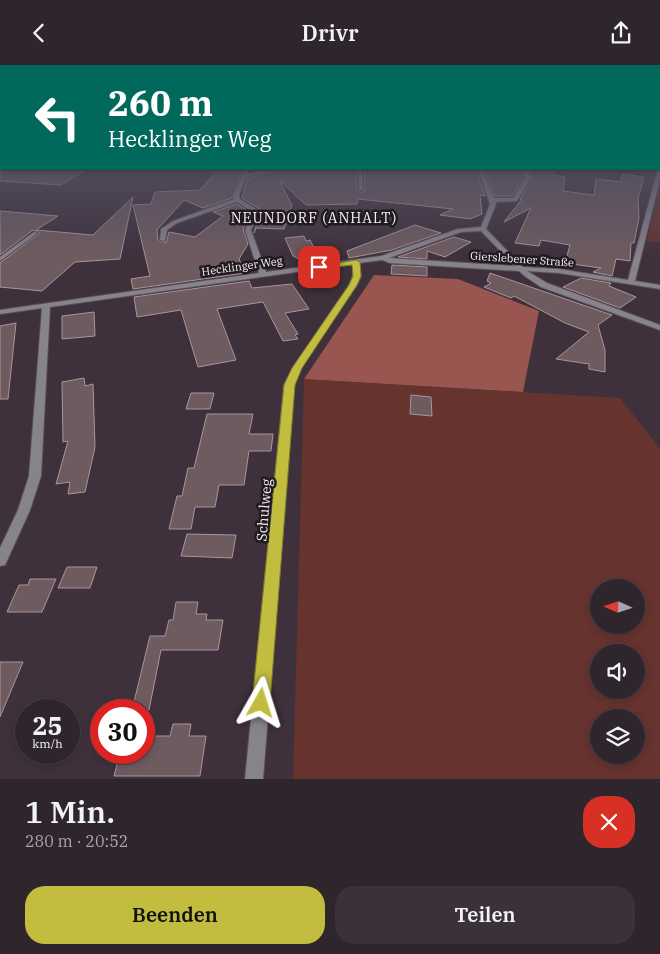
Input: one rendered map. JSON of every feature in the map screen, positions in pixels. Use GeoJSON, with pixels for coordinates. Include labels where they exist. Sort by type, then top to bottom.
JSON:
{"type":"FeatureCollection","features":[{"type":"Feature","properties":{"kind":"street"},"geometry":{"type":"LineString","coordinates":[[237,200],[238,190]]}},
{"type":"Feature","properties":{"kind":"street"},"geometry":{"type":"LineString","coordinates":[[488,190],[492,209],[483,229],[528,276],[544,285],[660,328]]}},
{"type":"Feature","properties":{"kind":"street"},"geometry":{"type":"LineString","coordinates":[[491,200],[514,200],[520,190]]}},
{"type":"Feature","properties":{"kind":"street"},"geometry":{"type":"LineString","coordinates":[[631,281],[654,190]]}},
{"type":"Feature","properties":{"kind":"street"},"geometry":{"type":"LineString","coordinates":[[163,240],[164,229],[175,222],[237,200],[256,211],[248,230],[263,275]]}},
{"type":"Feature","properties":{"kind":"street","name":"Hecklinger Weg"},"geometry":{"type":"LineString","coordinates":[[0,312],[382,258],[460,230],[483,229]]}},
{"type":"Feature","properties":{"kind":"street","name":"Gierslebener Straße"},"geometry":{"type":"LineString","coordinates":[[382,258],[390,261],[520,268],[658,286]]}},
{"type":"Feature","properties":{"kind":"street","name":"Schulweg"},"geometry":{"type":"LineString","coordinates":[[254,779],[289,385],[297,368],[353,285],[357,276],[356,262]]}},
{"type":"Feature","properties":{"kind":"street"},"geometry":{"type":"LineString","coordinates":[[0,561],[24,510],[35,476],[46,305]]}},
{"type":"Feature","properties":{"kind":"lane"},"geometry":{"type":"LineString","coordinates":[[0,259],[36,233]]}},
{"type":"Feature","properties":{"kind":"shaded area"},"geometry":{"type":"Polygon","coordinates":[[[660,191],[660,243],[647,241],[660,191]]]}},
{"type":"Feature","properties":{"kind":"shaded area"},"geometry":{"type":"Polygon","coordinates":[[[374,275],[458,279],[539,311],[523,392],[304,379],[374,275]]]}},
{"type":"Feature","properties":{"kind":"shaded area"},"geometry":{"type":"Polygon","coordinates":[[[304,379],[620,398],[660,448],[660,779],[293,779],[304,379]]]}},
{"type":"Feature","properties":{"kind":"building"},"geometry":{"type":"Polygon","coordinates":[[[235,190],[232,198],[203,208],[184,200],[157,230],[158,240],[166,243],[169,232],[195,237],[223,216],[213,212],[237,204],[251,213],[243,229],[248,244],[239,259],[245,273],[133,289],[131,279],[150,276],[133,205],[151,204],[155,192],[235,190]]]}},
{"type":"Feature","properties":{"kind":"building"},"geometry":{"type":"Polygon","coordinates":[[[244,190],[284,190],[292,205],[284,229],[256,228],[254,233],[261,210],[242,198],[244,190]]]}},
{"type":"Feature","properties":{"kind":"building"},"geometry":{"type":"Polygon","coordinates":[[[290,190],[358,190],[362,193],[365,190],[483,190],[485,196],[480,195],[482,214],[470,219],[440,215],[453,209],[358,199],[357,204],[306,205],[290,190]]]}},
{"type":"Feature","properties":{"kind":"building"},"geometry":{"type":"Polygon","coordinates":[[[493,190],[515,190],[512,196],[495,196],[493,190]]]}},
{"type":"Feature","properties":{"kind":"building"},"geometry":{"type":"Polygon","coordinates":[[[526,190],[563,190],[594,195],[595,190],[640,190],[638,198],[639,218],[634,243],[631,243],[630,261],[616,259],[612,276],[593,272],[601,268],[565,263],[570,245],[541,240],[539,246],[515,243],[531,208],[504,222],[522,199],[520,199],[526,190]]]}},
{"type":"Feature","properties":{"kind":"building"},"geometry":{"type":"Polygon","coordinates":[[[133,197],[120,259],[75,262],[42,291],[0,287],[0,263],[40,233],[33,230],[0,255],[0,211],[58,216],[36,230],[93,235],[133,197]]]}},
{"type":"Feature","properties":{"kind":"building"},"geometry":{"type":"Polygon","coordinates":[[[415,225],[441,233],[392,250],[349,258],[347,251],[415,225]]]}},
{"type":"Feature","properties":{"kind":"building"},"geometry":{"type":"Polygon","coordinates":[[[304,236],[306,241],[310,240],[321,262],[309,264],[293,256],[285,238],[304,236]]]}},
{"type":"Feature","properties":{"kind":"building"},"geometry":{"type":"Polygon","coordinates":[[[454,237],[471,242],[445,257],[427,251],[427,259],[398,257],[454,237]]]}},
{"type":"Feature","properties":{"kind":"building"},"geometry":{"type":"Polygon","coordinates":[[[392,265],[427,267],[427,276],[391,274],[392,265]]]}},
{"type":"Feature","properties":{"kind":"building"},"geometry":{"type":"Polygon","coordinates":[[[490,273],[612,315],[598,325],[605,350],[605,372],[589,369],[589,364],[556,359],[589,332],[565,323],[514,296],[511,298],[484,287],[491,283],[487,281],[490,273]]]}},
{"type":"Feature","properties":{"kind":"building"},"geometry":{"type":"Polygon","coordinates":[[[581,278],[611,283],[609,286],[636,297],[620,308],[563,287],[581,278]]]}},
{"type":"Feature","properties":{"kind":"building"},"geometry":{"type":"Polygon","coordinates":[[[249,281],[252,288],[292,284],[309,309],[285,313],[298,334],[295,335],[298,339],[283,341],[263,302],[217,309],[236,360],[198,367],[181,310],[137,317],[134,297],[249,281]]]}},
{"type":"Feature","properties":{"kind":"building"},"geometry":{"type":"Polygon","coordinates":[[[94,312],[95,336],[62,339],[62,316],[94,312]]]}},
{"type":"Feature","properties":{"kind":"building"},"geometry":{"type":"Polygon","coordinates":[[[16,323],[8,399],[0,399],[0,326],[16,323]]]}},
{"type":"Feature","properties":{"kind":"building"},"geometry":{"type":"Polygon","coordinates":[[[84,378],[85,386],[93,384],[95,447],[85,492],[68,494],[70,482],[56,484],[68,441],[63,442],[62,382],[84,378]]]}},
{"type":"Feature","properties":{"kind":"building"},"geometry":{"type":"Polygon","coordinates":[[[191,393],[214,393],[210,409],[186,409],[191,393]]]}},
{"type":"Feature","properties":{"kind":"building"},"geometry":{"type":"Polygon","coordinates":[[[411,395],[431,397],[432,416],[410,414],[411,395]]]}},
{"type":"Feature","properties":{"kind":"building"},"geometry":{"type":"Polygon","coordinates":[[[207,414],[253,414],[249,434],[273,434],[271,451],[249,451],[244,485],[219,485],[215,507],[195,507],[191,529],[169,529],[177,496],[182,496],[188,468],[194,468],[207,414]]]}},
{"type":"Feature","properties":{"kind":"building"},"geometry":{"type":"Polygon","coordinates":[[[187,534],[236,535],[232,558],[181,556],[187,534]]]}},
{"type":"Feature","properties":{"kind":"building"},"geometry":{"type":"Polygon","coordinates":[[[67,567],[97,567],[90,588],[58,588],[67,567]]]}},
{"type":"Feature","properties":{"kind":"building"},"geometry":{"type":"Polygon","coordinates":[[[30,579],[56,579],[42,612],[7,612],[19,585],[28,585],[30,579]]]}},
{"type":"Feature","properties":{"kind":"building"},"geometry":{"type":"Polygon","coordinates":[[[176,602],[198,602],[196,614],[207,614],[206,620],[223,620],[218,650],[161,650],[151,699],[135,699],[150,636],[165,636],[169,620],[173,620],[176,602]]]}},
{"type":"Feature","properties":{"kind":"building"},"geometry":{"type":"Polygon","coordinates":[[[0,662],[23,662],[0,717],[0,662]]]}},
{"type":"Feature","properties":{"kind":"building"},"geometry":{"type":"Polygon","coordinates":[[[173,724],[191,724],[189,736],[206,736],[200,776],[114,776],[117,764],[155,764],[155,736],[170,736],[173,724]]]}},
{"type":"Feature","properties":{"kind":"district","name":"NEUNDORF (ANHALT)"},"geometry":{"type":"Point","coordinates":[314,218]}},
{"type":"Feature","properties":{"kind":"route"},"geometry":{"type":"LineString","coordinates":[[261,703],[286,439],[289,385],[297,368],[353,285],[357,276],[356,262],[319,267]]}}]}
